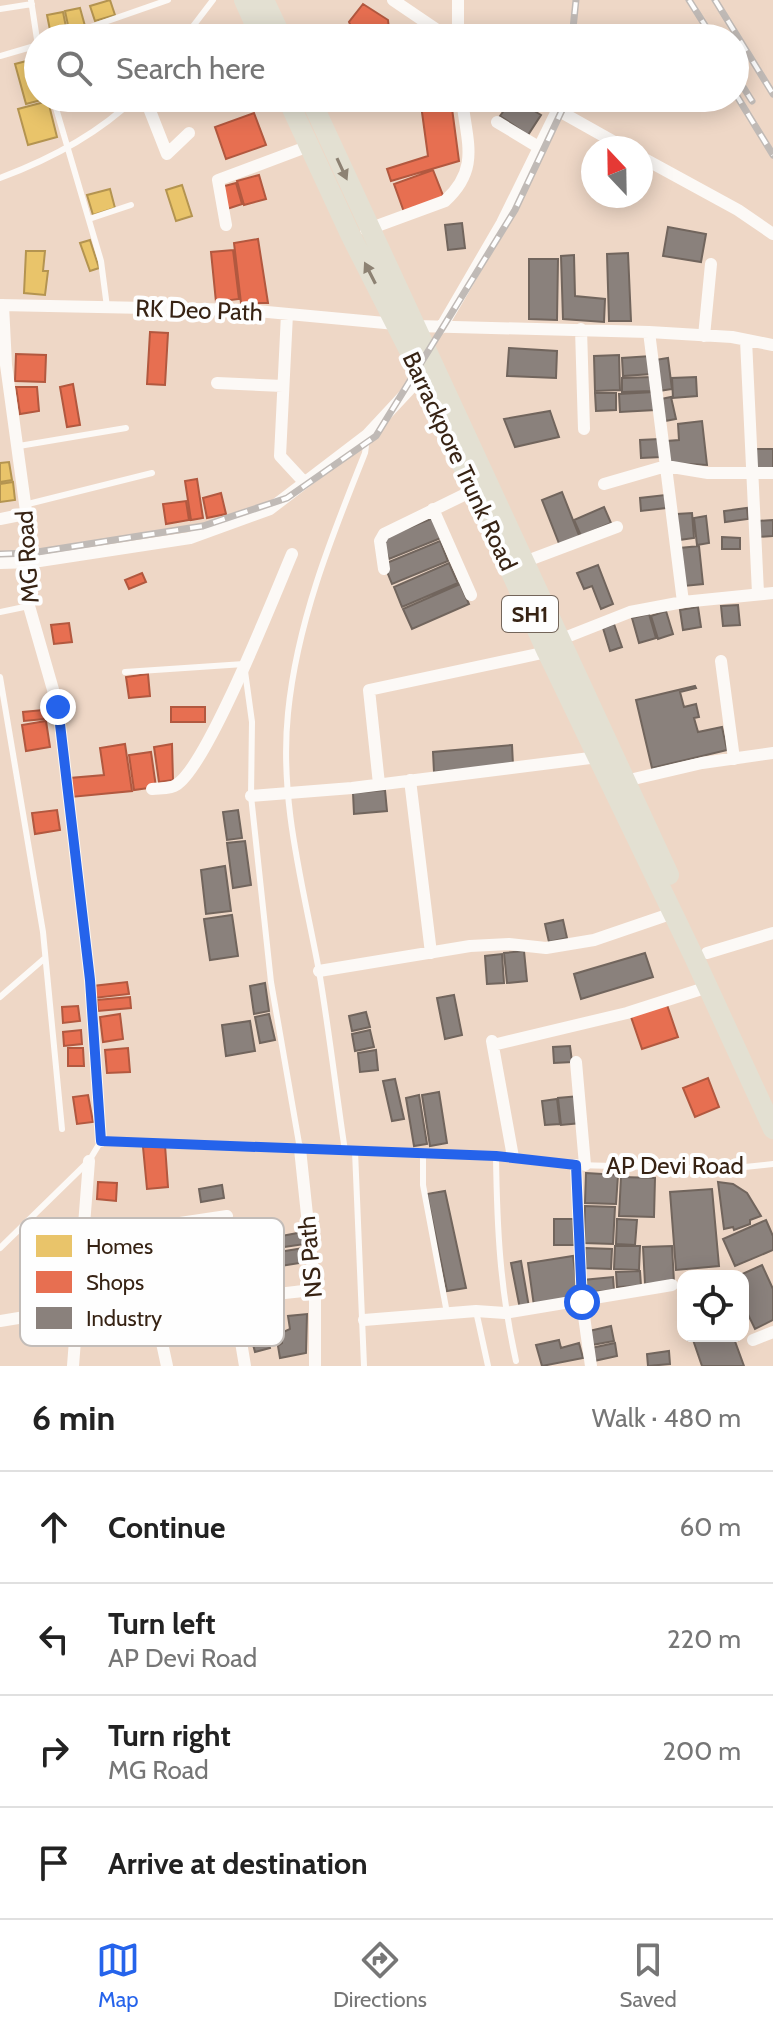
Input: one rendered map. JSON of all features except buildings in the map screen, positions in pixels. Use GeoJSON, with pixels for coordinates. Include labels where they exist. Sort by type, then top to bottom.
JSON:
{"type":"FeatureCollection","features":[{"type":"Feature","properties":{"kind":"main road"},"geometry":{"type":"LineString","coordinates":[[244,0],[255,24]]}},
{"type":"Feature","properties":{"kind":"main road"},"geometry":{"type":"LineString","coordinates":[[264,0],[275,24]]}},
{"type":"Feature","properties":{"kind":"main road","name":"Barrackpore Trunk Road"},"geometry":{"type":"LineString","coordinates":[[293,112],[309,146],[360,232],[524,562],[553,646],[598,757],[773,1129]]}},
{"type":"Feature","properties":{"kind":"main road","name":"Barrackpore Trunk Road"},"geometry":{"type":"LineString","coordinates":[[315,112],[360,232]]}},
{"type":"Feature","properties":{"kind":"main road","name":"Barrackpore Trunk Road"},"geometry":{"type":"LineString","coordinates":[[407,325],[422,376],[474,490],[625,781],[773,1097]]}},
{"type":"Feature","properties":{"kind":"street"},"geometry":{"type":"LineString","coordinates":[[393,0],[428,24]]}},
{"type":"Feature","properties":{"kind":"street"},"geometry":{"type":"LineString","coordinates":[[458,0],[458,24]]}},
{"type":"Feature","properties":{"kind":"street"},"geometry":{"type":"LineString","coordinates":[[150,112],[167,154],[189,133]]}},
{"type":"Feature","properties":{"kind":"street"},"geometry":{"type":"LineString","coordinates":[[360,232],[445,201],[455,193],[467,175],[470,160],[464,112]]}},
{"type":"Feature","properties":{"kind":"street"},"geometry":{"type":"LineString","coordinates":[[441,328],[502,223],[557,112]]}},
{"type":"Feature","properties":{"kind":"street"},"geometry":{"type":"LineString","coordinates":[[559,112],[603,136]]}},
{"type":"Feature","properties":{"kind":"street"},"geometry":{"type":"LineString","coordinates":[[497,122],[540,148]]}},
{"type":"Feature","properties":{"kind":"street"},"geometry":{"type":"LineString","coordinates":[[226,225],[218,180],[309,146]]}},
{"type":"Feature","properties":{"kind":"street"},"geometry":{"type":"LineString","coordinates":[[653,164],[738,210],[773,234]]}},
{"type":"Feature","properties":{"kind":"street"},"geometry":{"type":"LineString","coordinates":[[704,336],[711,264]]}},
{"type":"Feature","properties":{"kind":"street","name":"RK Deo Path"},"geometry":{"type":"LineString","coordinates":[[1,305],[245,310],[441,328],[649,332],[773,345]]}},
{"type":"Feature","properties":{"kind":"street","name":"MG Road"},"geometry":{"type":"LineString","coordinates":[[1,305],[16,447],[33,562],[29,606],[58,707],[90,980],[101,1141]]}},
{"type":"Feature","properties":{"kind":"street"},"geometry":{"type":"LineString","coordinates":[[287,314],[280,456],[304,482]]}},
{"type":"Feature","properties":{"kind":"street"},"geometry":{"type":"LineString","coordinates":[[581,329],[584,429]]}},
{"type":"Feature","properties":{"kind":"street"},"geometry":{"type":"LineString","coordinates":[[649,332],[683,602]]}},
{"type":"Feature","properties":{"kind":"street"},"geometry":{"type":"LineString","coordinates":[[746,340],[758,593]]}},
{"type":"Feature","properties":{"kind":"street"},"geometry":{"type":"LineString","coordinates":[[0,563],[33,562],[190,538],[270,509],[367,435],[422,376]]}},
{"type":"Feature","properties":{"kind":"street"},"geometry":{"type":"LineString","coordinates":[[217,383],[283,386]]}},
{"type":"Feature","properties":{"kind":"street"},"geometry":{"type":"LineString","coordinates":[[604,484],[666,466],[708,473],[773,473]]}},
{"type":"Feature","properties":{"kind":"street"},"geometry":{"type":"LineString","coordinates":[[384,569],[382,537],[474,490]]}},
{"type":"Feature","properties":{"kind":"street"},"geometry":{"type":"LineString","coordinates":[[433,509],[471,595]]}},
{"type":"Feature","properties":{"kind":"street"},"geometry":{"type":"LineString","coordinates":[[0,519],[24,510]]}},
{"type":"Feature","properties":{"kind":"street"},"geometry":{"type":"LineString","coordinates":[[524,562],[617,527]]}},
{"type":"Feature","properties":{"kind":"street"},"geometry":{"type":"LineString","coordinates":[[152,789],[176,786],[197,762],[292,554]]}},
{"type":"Feature","properties":{"kind":"street"},"geometry":{"type":"LineString","coordinates":[[379,784],[369,690],[553,646],[630,612],[683,602],[773,593]]}},
{"type":"Feature","properties":{"kind":"street"},"geometry":{"type":"LineString","coordinates":[[721,661],[734,759]]}},
{"type":"Feature","properties":{"kind":"street"},"geometry":{"type":"LineString","coordinates":[[625,781],[702,763],[773,753]]}},
{"type":"Feature","properties":{"kind":"street"},"geometry":{"type":"LineString","coordinates":[[251,796],[598,757]]}},
{"type":"Feature","properties":{"kind":"street"},"geometry":{"type":"LineString","coordinates":[[410,780],[431,953]]}},
{"type":"Feature","properties":{"kind":"street"},"geometry":{"type":"LineString","coordinates":[[319,971],[470,946],[509,944],[546,948],[594,940],[673,913]]}},
{"type":"Feature","properties":{"kind":"street"},"geometry":{"type":"LineString","coordinates":[[707,953],[773,933]]}},
{"type":"Feature","properties":{"kind":"street"},"geometry":{"type":"LineString","coordinates":[[513,1157],[492,1043],[627,1013],[708,987]]}},
{"type":"Feature","properties":{"kind":"street"},"geometry":{"type":"LineString","coordinates":[[576,1062],[582,1302],[591,1366]]}},
{"type":"Feature","properties":{"kind":"street","name":"NS Path"},"geometry":{"type":"LineString","coordinates":[[300,1149],[315,1290],[315,1366]]}},
{"type":"Feature","properties":{"kind":"street"},"geometry":{"type":"LineString","coordinates":[[86,1218],[89,1161]]}},
{"type":"Feature","properties":{"kind":"street"},"geometry":{"type":"LineString","coordinates":[[214,1218],[227,1216]]}},
{"type":"Feature","properties":{"kind":"street"},"geometry":{"type":"LineString","coordinates":[[364,1320],[476,1311],[505,1313],[672,1285]]}},
{"type":"Feature","properties":{"kind":"street"},"geometry":{"type":"LineString","coordinates":[[284,1294],[315,1290]]}},
{"type":"Feature","properties":{"kind":"street"},"geometry":{"type":"LineString","coordinates":[[0,1321],[20,1318]]}},
{"type":"Feature","properties":{"kind":"street"},"geometry":{"type":"LineString","coordinates":[[753,1340],[773,1332]]}},
{"type":"Feature","properties":{"kind":"street"},"geometry":{"type":"LineString","coordinates":[[73,1366],[75,1346]]}},
{"type":"Feature","properties":{"kind":"street"},"geometry":{"type":"LineString","coordinates":[[163,1346],[167,1366]]}},
{"type":"Feature","properties":{"kind":"street"},"geometry":{"type":"LineString","coordinates":[[242,1346],[245,1366]]}},
{"type":"Feature","properties":{"kind":"lane"},"geometry":{"type":"LineString","coordinates":[[99,24],[168,0]]}},
{"type":"Feature","properties":{"kind":"lane"},"geometry":{"type":"LineString","coordinates":[[195,24],[213,0]]}},
{"type":"Feature","properties":{"kind":"lane"},"geometry":{"type":"LineString","coordinates":[[0,9],[32,2],[35,24]]}},
{"type":"Feature","properties":{"kind":"lane"},"geometry":{"type":"LineString","coordinates":[[0,56],[24,50]]}},
{"type":"Feature","properties":{"kind":"lane"},"geometry":{"type":"LineString","coordinates":[[57,112],[101,261],[107,307]]}},
{"type":"Feature","properties":{"kind":"lane"},"geometry":{"type":"LineString","coordinates":[[0,178],[29,168],[93,132],[118,112]]}},
{"type":"Feature","properties":{"kind":"lane"},"geometry":{"type":"LineString","coordinates":[[89,219],[131,205]]}},
{"type":"Feature","properties":{"kind":"lane"},"geometry":{"type":"LineString","coordinates":[[16,447],[126,428]]}},
{"type":"Feature","properties":{"kind":"lane"},"geometry":{"type":"LineString","coordinates":[[345,1151],[319,971],[287,793],[288,715],[298,646],[321,564],[367,447],[367,435]]}},
{"type":"Feature","properties":{"kind":"lane"},"geometry":{"type":"LineString","coordinates":[[24,510],[152,473]]}},
{"type":"Feature","properties":{"kind":"lane"},"geometry":{"type":"LineString","coordinates":[[0,612],[29,606]]}},
{"type":"Feature","properties":{"kind":"lane"},"geometry":{"type":"LineString","coordinates":[[125,672],[244,664],[252,722],[251,796],[271,982],[300,1149]]}},
{"type":"Feature","properties":{"kind":"lane"},"geometry":{"type":"LineString","coordinates":[[0,677],[40,917],[62,1129]]}},
{"type":"Feature","properties":{"kind":"lane"},"geometry":{"type":"LineString","coordinates":[[0,997],[45,958]]}},
{"type":"Feature","properties":{"kind":"lane"},"geometry":{"type":"LineString","coordinates":[[31,1218],[89,1161],[101,1141]]}},
{"type":"Feature","properties":{"kind":"lane","name":"AP Devi Road"},"geometry":{"type":"LineString","coordinates":[[101,1141],[496,1156],[580,1165],[726,1169],[773,1164]]}},
{"type":"Feature","properties":{"kind":"lane"},"geometry":{"type":"LineString","coordinates":[[355,1151],[364,1366]]}},
{"type":"Feature","properties":{"kind":"lane"},"geometry":{"type":"LineString","coordinates":[[423,1153],[423,1185],[447,1313]]}},
{"type":"Feature","properties":{"kind":"lane"},"geometry":{"type":"LineString","coordinates":[[496,1156],[497,1243],[505,1313],[516,1361]]}},
{"type":"Feature","properties":{"kind":"lane"},"geometry":{"type":"LineString","coordinates":[[0,1248],[20,1228]]}},
{"type":"Feature","properties":{"kind":"lane"},"geometry":{"type":"LineString","coordinates":[[476,1311],[488,1366]]}},
{"type":"Feature","properties":{"kind":"railway"},"geometry":{"type":"LineString","coordinates":[[573,24],[576,0]]}},
{"type":"Feature","properties":{"kind":"railway"},"geometry":{"type":"LineString","coordinates":[[689,0],[704,24]]}},
{"type":"Feature","properties":{"kind":"railway"},"geometry":{"type":"LineString","coordinates":[[715,0],[730,24]]}},
{"type":"Feature","properties":{"kind":"railway"},"geometry":{"type":"LineString","coordinates":[[749,55],[773,94]]}},
{"type":"Feature","properties":{"kind":"railway"},"geometry":{"type":"LineString","coordinates":[[749,96],[752,101]]}},
{"type":"Feature","properties":{"kind":"railway"},"geometry":{"type":"LineString","coordinates":[[0,554],[31,553],[203,526],[287,498],[376,436],[515,210],[561,112]]}},
{"type":"Feature","properties":{"kind":"railway"},"geometry":{"type":"LineString","coordinates":[[747,112],[773,155]]}},
{"type":"Feature","properties":{"kind":"route"},"geometry":{"type":"LineString","coordinates":[[58,707],[90,980],[101,1141],[496,1156],[576,1165],[582,1302]]}}]}
